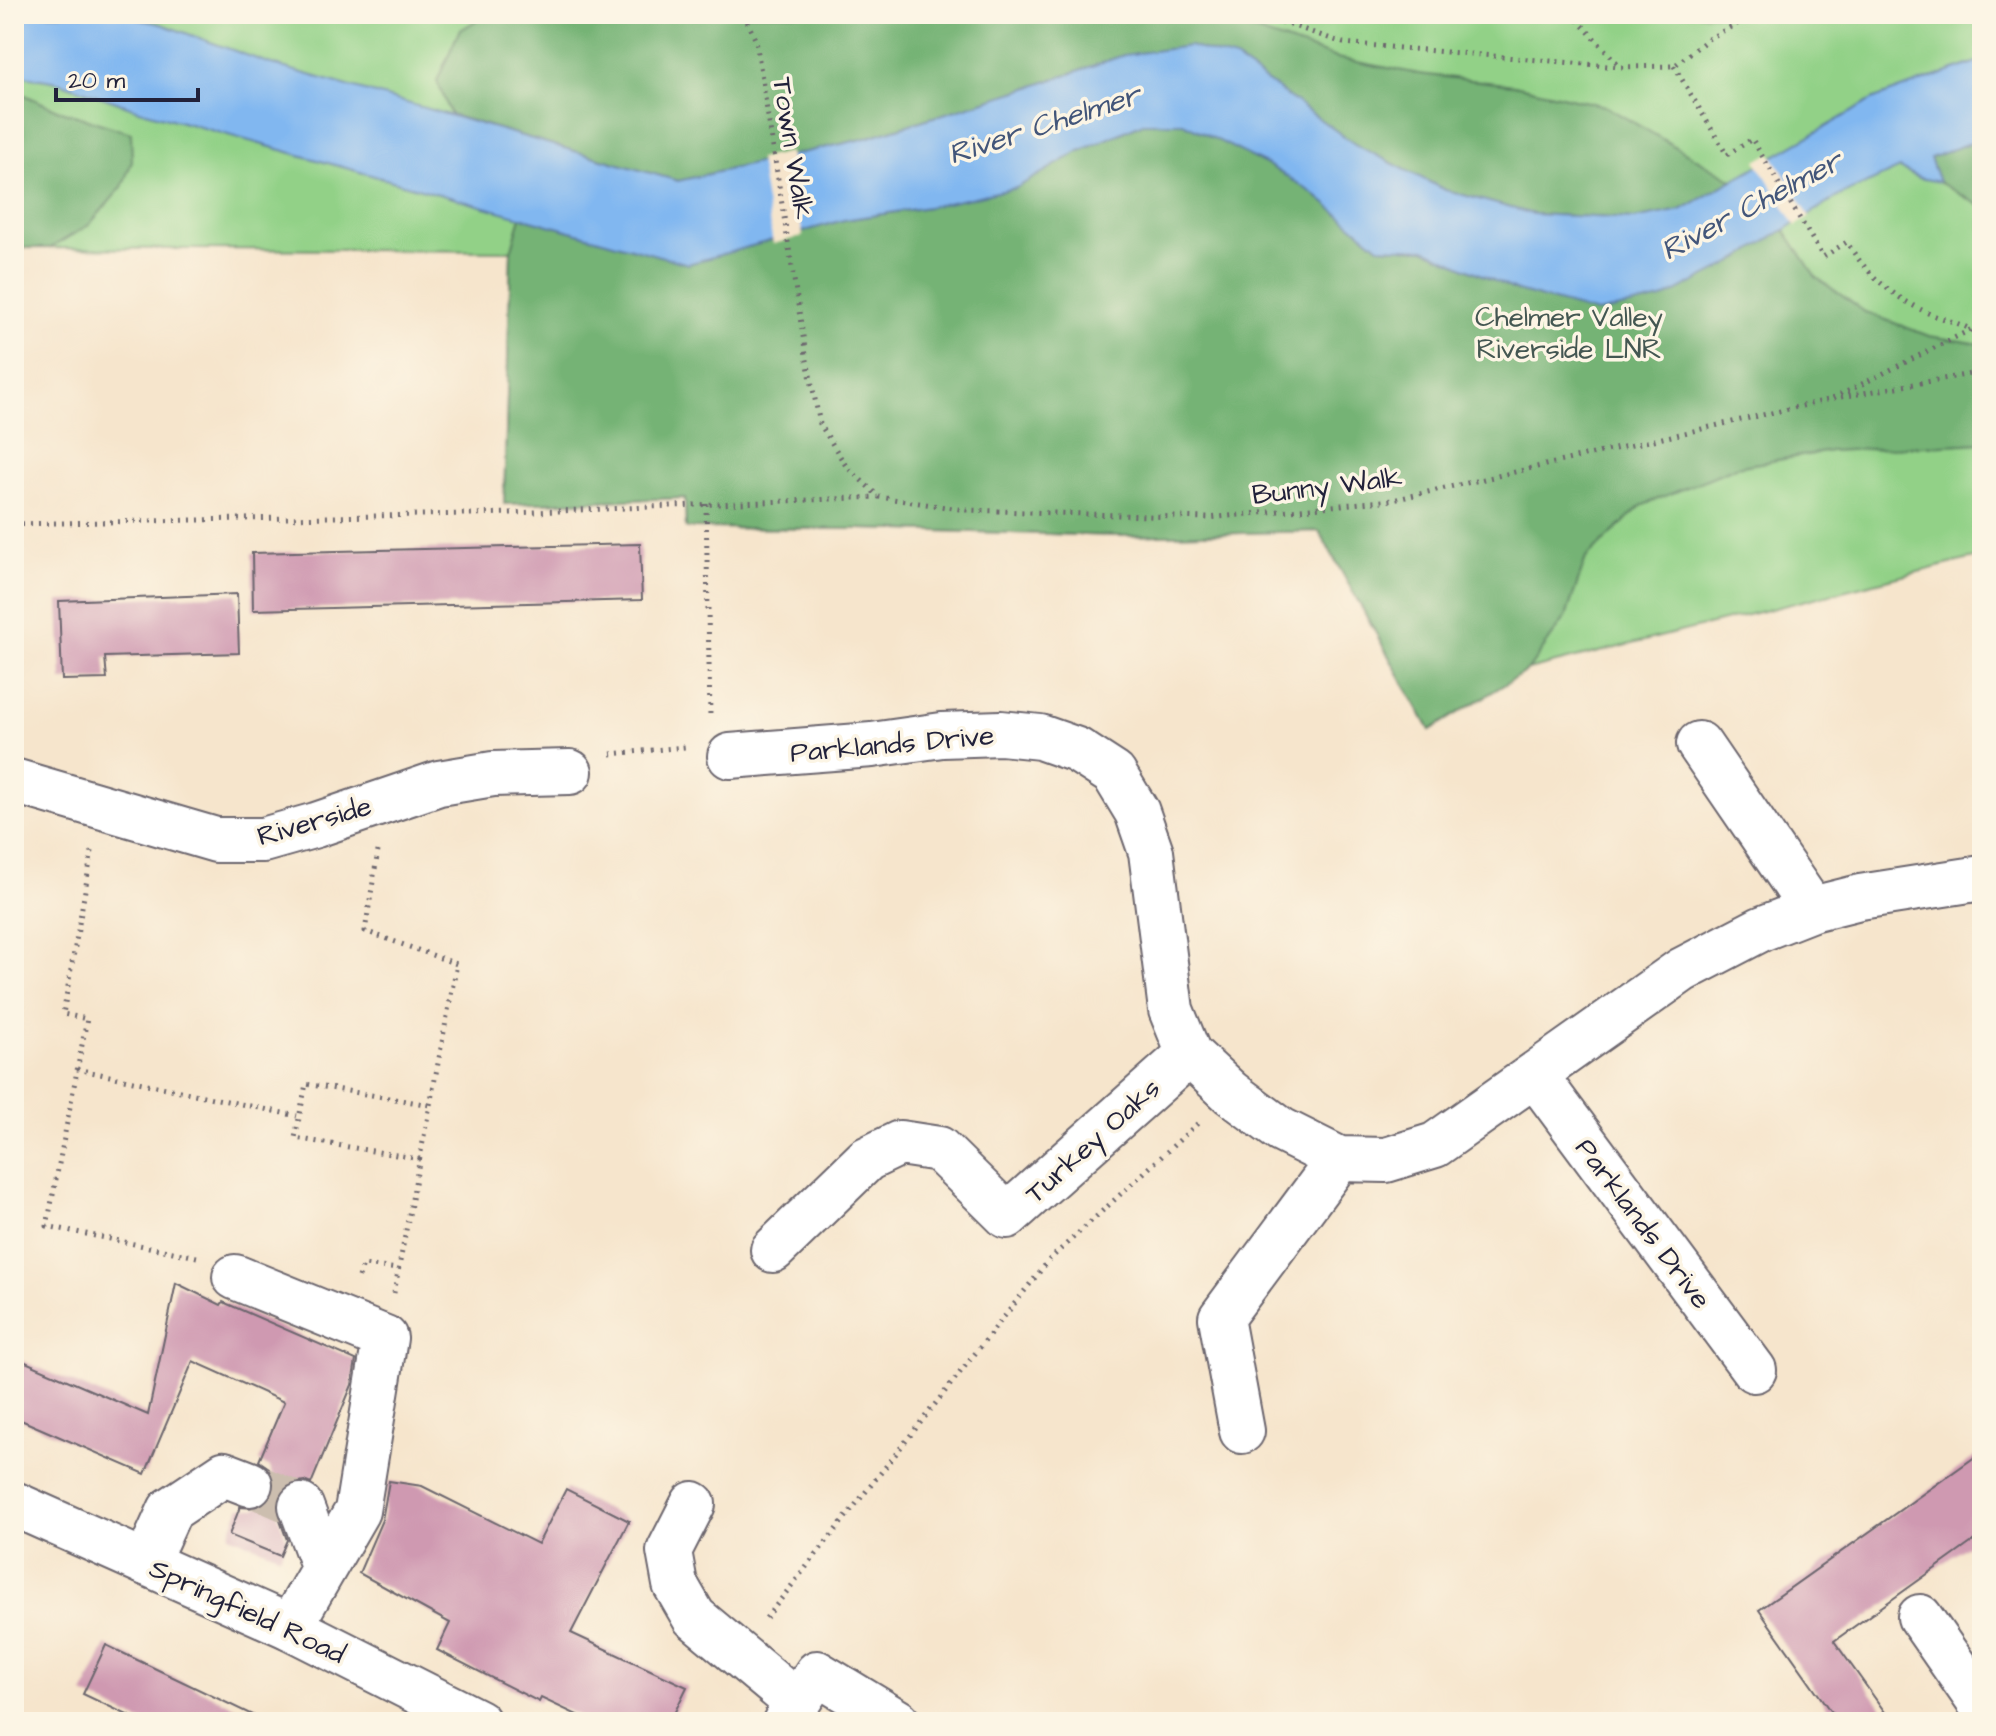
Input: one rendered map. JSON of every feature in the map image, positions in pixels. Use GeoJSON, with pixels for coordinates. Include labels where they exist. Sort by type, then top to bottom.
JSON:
{"type":"FeatureCollection","features":[{"type":"Feature","properties":{"kind":"street","name":"Parklands Drive"},"geometry":{"type":"LineString","coordinates":[[712,744],[872,745],[942,735],[1001,733],[1040,737],[1077,750],[1114,774],[1137,812],[1151,852],[1171,1010],[1189,1054],[1231,1093],[1281,1130],[1339,1159],[1386,1160],[1435,1145],[1682,970],[1761,929],[1812,909],[1860,897],[1982,878]]}},
{"type":"Feature","properties":{"kind":"street"},"geometry":{"type":"LineString","coordinates":[[1699,744],[1812,909]]}},
{"type":"Feature","properties":{"kind":"street","name":"Riverside"},"geometry":{"type":"LineString","coordinates":[[14,781],[216,840],[263,840],[439,783],[493,774],[570,772]]}},
{"type":"Feature","properties":{"kind":"street","name":"Turkey Oaks"},"geometry":{"type":"LineString","coordinates":[[773,1250],[867,1159],[900,1143],[939,1149],[1007,1216],[1189,1054]]}},
{"type":"Feature","properties":{"kind":"street","name":"Parklands Drive"},"geometry":{"type":"LineString","coordinates":[[1535,1075],[1754,1370]]}},
{"type":"Feature","properties":{"kind":"street"},"geometry":{"type":"LineString","coordinates":[[1242,1431],[1221,1318],[1339,1159]]}},
{"type":"Feature","properties":{"kind":"street"},"geometry":{"type":"LineString","coordinates":[[218,1267],[385,1338],[357,1511],[290,1627]]}},
{"type":"Feature","properties":{"kind":"street"},"geometry":{"type":"LineString","coordinates":[[146,1563],[170,1510],[224,1474],[250,1484]]}},
{"type":"Feature","properties":{"kind":"street","name":"Springfield Road"},"geometry":{"type":"LineString","coordinates":[[14,1504],[290,1627],[478,1722]]}},
{"type":"Feature","properties":{"kind":"street"},"geometry":{"type":"LineString","coordinates":[[693,1504],[669,1551],[675,1584],[694,1617],[791,1713],[817,1673],[898,1722]]}},
{"type":"Feature","properties":{"kind":"street"},"geometry":{"type":"LineString","coordinates":[[301,1506],[324,1568]]}},
{"type":"Feature","properties":{"kind":"street"},"geometry":{"type":"LineString","coordinates":[[1920,1617],[1982,1706]]}},
{"type":"Feature","properties":{"kind":"path","name":"Town Walk"},"geometry":{"type":"LineString","coordinates":[[744,14],[756,41],[806,355],[820,424],[846,466],[879,497]]}},
{"type":"Feature","properties":{"kind":"path"},"geometry":{"type":"LineString","coordinates":[[1259,14],[1343,43],[1620,67],[1674,66],[1708,39],[1760,14]]}},
{"type":"Feature","properties":{"kind":"path"},"geometry":{"type":"LineString","coordinates":[[1572,14],[1620,67]]}},
{"type":"Feature","properties":{"kind":"path"},"geometry":{"type":"LineString","coordinates":[[1674,66],[1727,155],[1752,139],[1823,257],[1847,242],[1860,264],[1894,294],[1926,312],[1973,330],[1982,338]]}},
{"type":"Feature","properties":{"kind":"path","name":"Bunny Walk"},"geometry":{"type":"LineString","coordinates":[[14,524],[512,513],[879,497],[966,510],[1208,518],[1393,500],[1832,399],[1982,324]]}},
{"type":"Feature","properties":{"kind":"path"},"geometry":{"type":"LineString","coordinates":[[1832,399],[1982,372]]}},
{"type":"Feature","properties":{"kind":"path"},"geometry":{"type":"LineString","coordinates":[[570,772],[604,755],[712,744],[706,504]]}},
{"type":"Feature","properties":{"kind":"path"},"geometry":{"type":"LineString","coordinates":[[385,1338],[457,964],[365,931],[387,799]]}},
{"type":"Feature","properties":{"kind":"path"},"geometry":{"type":"LineString","coordinates":[[99,807],[63,1014],[87,1019],[47,1226],[218,1267]]}},
{"type":"Feature","properties":{"kind":"path"},"geometry":{"type":"LineString","coordinates":[[77,1069],[297,1116]]}},
{"type":"Feature","properties":{"kind":"path"},"geometry":{"type":"LineString","coordinates":[[420,1159],[295,1138],[297,1116],[306,1084],[430,1105]]}},
{"type":"Feature","properties":{"kind":"path"},"geometry":{"type":"LineString","coordinates":[[761,1625],[1049,1260],[1231,1093]]}},
{"type":"Feature","properties":{"kind":"path"},"geometry":{"type":"LineString","coordinates":[[356,1289],[363,1265],[398,1269]]}},
{"type":"Feature","properties":{"kind":"green space","name":"Chelmer Valley Riverside LNR"},"geometry":{"type":"Polygon","coordinates":[[[14,14],[1982,14],[1982,556],[1528,670],[1430,730],[1319,531],[1120,536],[686,528],[685,498],[504,504],[511,251],[14,248],[14,14]]]}},
{"type":"Feature","properties":{"kind":"green space"},"geometry":{"type":"Polygon","coordinates":[[[487,14],[1204,14],[1337,58],[1419,74],[1514,85],[1605,106],[1733,180],[1681,210],[1634,219],[1533,214],[1445,190],[1356,145],[1235,59],[1124,55],[859,140],[678,181],[451,115],[437,81],[459,31],[487,14]]]}},
{"type":"Feature","properties":{"kind":"green space"},"geometry":{"type":"Polygon","coordinates":[[[14,90],[58,110],[131,133],[132,161],[122,187],[89,225],[50,248],[14,248],[14,90]]]}},
{"type":"Feature","properties":{"kind":"green space"},"geometry":{"type":"Polygon","coordinates":[[[1143,123],[1184,123],[1270,166],[1314,194],[1379,247],[1425,249],[1517,291],[1728,265],[1784,229],[1816,277],[1865,312],[1929,336],[1982,344],[1982,443],[1831,451],[1736,467],[1641,506],[1586,558],[1566,617],[1528,670],[1430,730],[1319,531],[1120,536],[686,528],[685,498],[504,504],[511,251],[521,217],[552,225],[844,220],[928,207],[1080,151],[1143,123]]]}},
{"type":"Feature","properties":{"kind":"green space"},"geometry":{"type":"Polygon","coordinates":[[[1982,138],[1982,207],[1939,182],[1930,158],[1982,138]]]}},
{"type":"Feature","properties":{"kind":"water","name":"River Chelmer"},"geometry":{"type":"Polygon","coordinates":[[[14,14],[114,14],[161,24],[268,63],[678,181],[859,140],[1124,55],[1189,46],[1235,59],[1356,145],[1445,190],[1533,214],[1634,219],[1681,210],[1874,99],[1982,60],[1982,138],[1930,158],[1939,182],[1919,178],[1900,168],[1841,195],[1728,265],[1662,299],[1597,313],[1517,291],[1425,249],[1379,247],[1314,194],[1270,166],[1183,123],[1143,123],[1080,151],[1016,188],[928,207],[844,220],[688,264],[139,110],[62,83],[14,74],[14,14]]]}},
{"type":"Feature","properties":{"kind":"pier"},"geometry":{"type":"Polygon","coordinates":[[[789,152],[803,236],[773,244],[759,159],[789,152]]]}},
{"type":"Feature","properties":{"kind":"pier"},"geometry":{"type":"Polygon","coordinates":[[[1771,153],[1810,217],[1796,226],[1756,161],[1771,153]]]}},
{"type":"Feature","properties":{"kind":"building"},"geometry":{"type":"Polygon","coordinates":[[[640,544],[642,600],[253,610],[252,553],[640,544]]]}},
{"type":"Feature","properties":{"kind":"building"},"geometry":{"type":"Polygon","coordinates":[[[237,594],[239,653],[105,657],[107,679],[62,680],[59,601],[237,594]]]}},
{"type":"Feature","properties":{"kind":"building"},"geometry":{"type":"Polygon","coordinates":[[[176,1283],[221,1305],[223,1302],[356,1360],[352,1385],[311,1484],[304,1481],[292,1483],[282,1490],[277,1501],[278,1515],[287,1540],[280,1556],[229,1535],[240,1507],[255,1508],[266,1503],[273,1494],[274,1479],[269,1468],[259,1461],[284,1402],[193,1361],[145,1474],[14,1417],[14,1357],[148,1415],[176,1283]]]}},
{"type":"Feature","properties":{"kind":"building"},"geometry":{"type":"Polygon","coordinates":[[[1982,1452],[1982,1535],[1834,1641],[1892,1722],[1838,1722],[1759,1610],[1982,1452]]]}},
{"type":"Feature","properties":{"kind":"building"},"geometry":{"type":"Polygon","coordinates":[[[389,1481],[422,1486],[538,1544],[566,1489],[629,1521],[571,1633],[687,1687],[670,1722],[592,1722],[541,1698],[539,1702],[437,1650],[450,1623],[359,1573],[382,1520],[389,1481]]]}},
{"type":"Feature","properties":{"kind":"building"},"geometry":{"type":"Polygon","coordinates":[[[106,1645],[267,1722],[142,1722],[83,1694],[106,1645]]]}},
{"type":"Feature","properties":{"kind":"tunnel"},"geometry":{"type":"LineString","coordinates":[[250,1484],[301,1506]]}}]}
